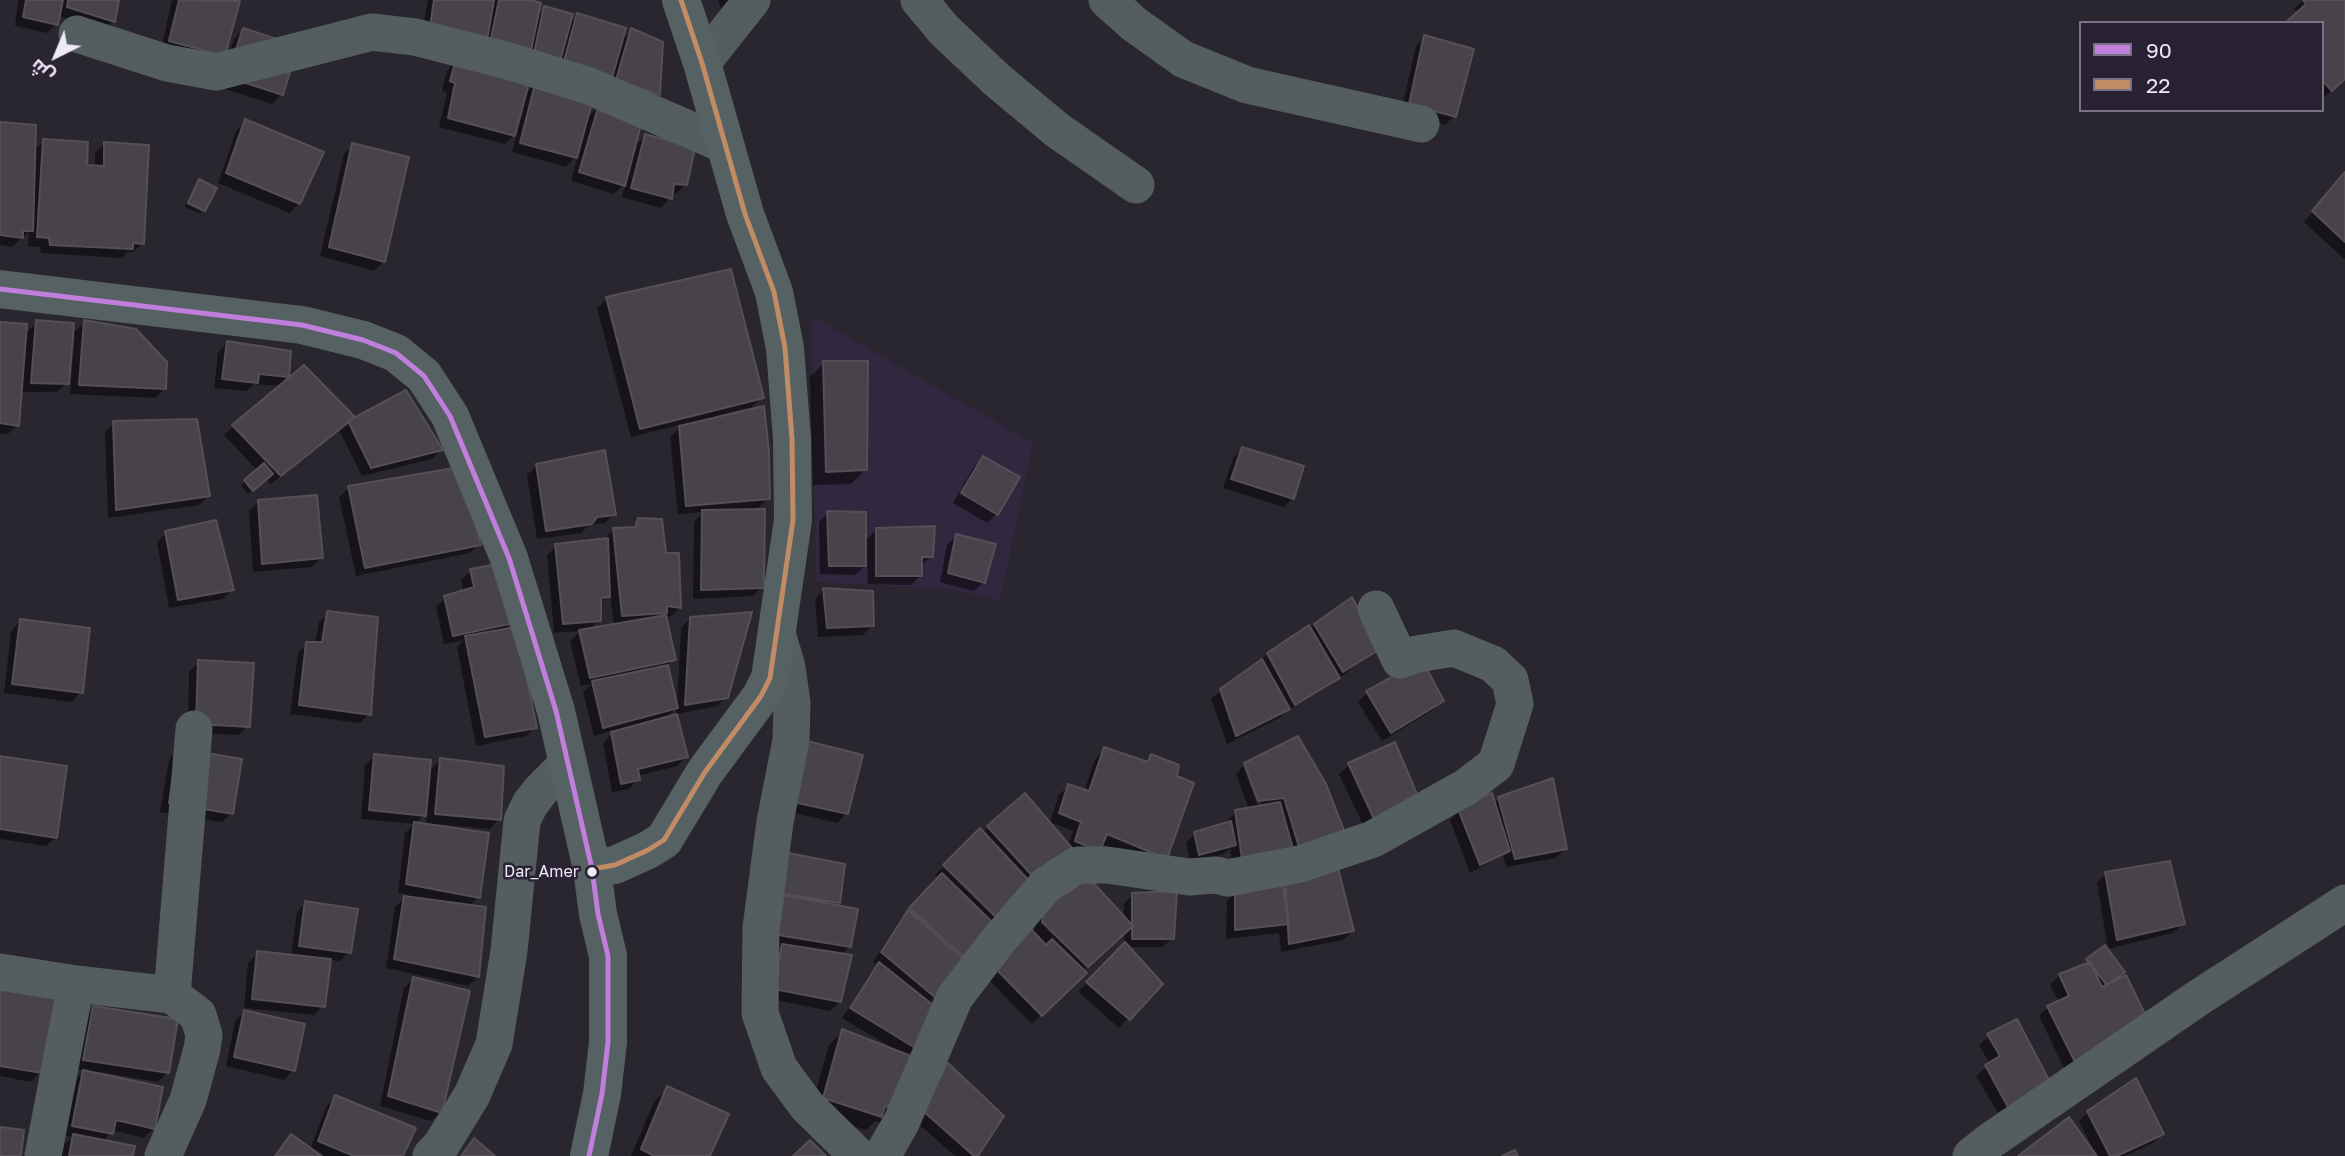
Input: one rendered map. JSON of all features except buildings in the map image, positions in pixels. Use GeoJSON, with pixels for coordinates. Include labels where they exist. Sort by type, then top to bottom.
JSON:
{"type":"FeatureCollection","features":[{"type":"Feature","properties":{"kind":"main road"},"geometry":{"type":"LineString","coordinates":[[592,869],[615,865],[664,840],[705,772],[761,696],[770,677],[793,520],[792,439],[785,348],[774,292],[745,214],[702,62],[681,0]]}},
{"type":"Feature","properties":{"kind":"main road"},"geometry":{"type":"LineString","coordinates":[[0,289],[302,325],[363,340],[396,353],[424,376],[450,416],[509,558],[556,711],[592,869],[598,914],[608,956],[608,1042],[602,1094],[589,1156]]}},
{"type":"Feature","properties":{"kind":"street"},"geometry":{"type":"LineString","coordinates":[[702,62],[752,0]]}},
{"type":"Feature","properties":{"kind":"street"},"geometry":{"type":"LineString","coordinates":[[919,0],[944,30],[997,80],[1057,130],[1136,185]]}},
{"type":"Feature","properties":{"kind":"street"},"geometry":{"type":"LineString","coordinates":[[1107,0],[1134,24],[1183,59],[1247,85],[1421,124]]}},
{"type":"Feature","properties":{"kind":"street"},"geometry":{"type":"LineString","coordinates":[[77,34],[167,63],[216,72],[372,32],[415,37],[512,62],[589,86],[725,145]]}},
{"type":"Feature","properties":{"kind":"street"},"geometry":{"type":"LineString","coordinates":[[882,1156],[901,1123],[955,997],[1046,885],[1077,865],[1107,865],[1189,877],[1216,875],[1228,878],[1300,864],[1373,839],[1466,787],[1496,764],[1515,704],[1510,680],[1493,664],[1454,648],[1417,654],[1400,660],[1376,609]]}},
{"type":"Feature","properties":{"kind":"street"},"geometry":{"type":"LineString","coordinates":[[777,632],[787,667],[792,703],[791,740],[775,822],[761,928],[760,1013],[779,1068],[807,1106],[858,1156]]}},
{"type":"Feature","properties":{"kind":"street"},"geometry":{"type":"LineString","coordinates":[[172,995],[194,729]]}},
{"type":"Feature","properties":{"kind":"street"},"geometry":{"type":"LineString","coordinates":[[431,1156],[442,1144],[472,1095],[494,1044],[509,951],[522,821],[541,790],[568,763]]}},
{"type":"Feature","properties":{"kind":"street"},"geometry":{"type":"LineString","coordinates":[[1971,1156],[2198,998],[2345,903]]}},
{"type":"Feature","properties":{"kind":"street"},"geometry":{"type":"LineString","coordinates":[[0,972],[172,995],[198,1015],[204,1035],[188,1100],[163,1156]]}},
{"type":"Feature","properties":{"kind":"street"},"geometry":{"type":"LineString","coordinates":[[43,1156],[76,984]]}},
{"type":"Feature","properties":{"kind":"shaded area"},"geometry":{"type":"Polygon","coordinates":[[[812,316],[1033,443],[1000,601],[949,589],[816,582],[812,316]]]}},
{"type":"Feature","properties":{"kind":"transit line","name":"22"},"geometry":{"type":"LineString","coordinates":[[592,869],[615,865],[664,840],[705,772],[761,696],[770,678],[793,520],[792,439],[785,348],[774,292],[745,214],[681,0]]}},
{"type":"Feature","properties":{"kind":"transit line","name":"90"},"geometry":{"type":"LineString","coordinates":[[0,289],[302,325],[363,340],[396,353],[424,376],[450,416],[509,558],[556,711],[592,869],[598,914],[608,956],[608,1042],[602,1094],[589,1156]]}},
{"type":"Feature","properties":{"kind":"place","name":"Dar_Amer"},"geometry":{"type":"Point","coordinates":[592,872]}}]}
